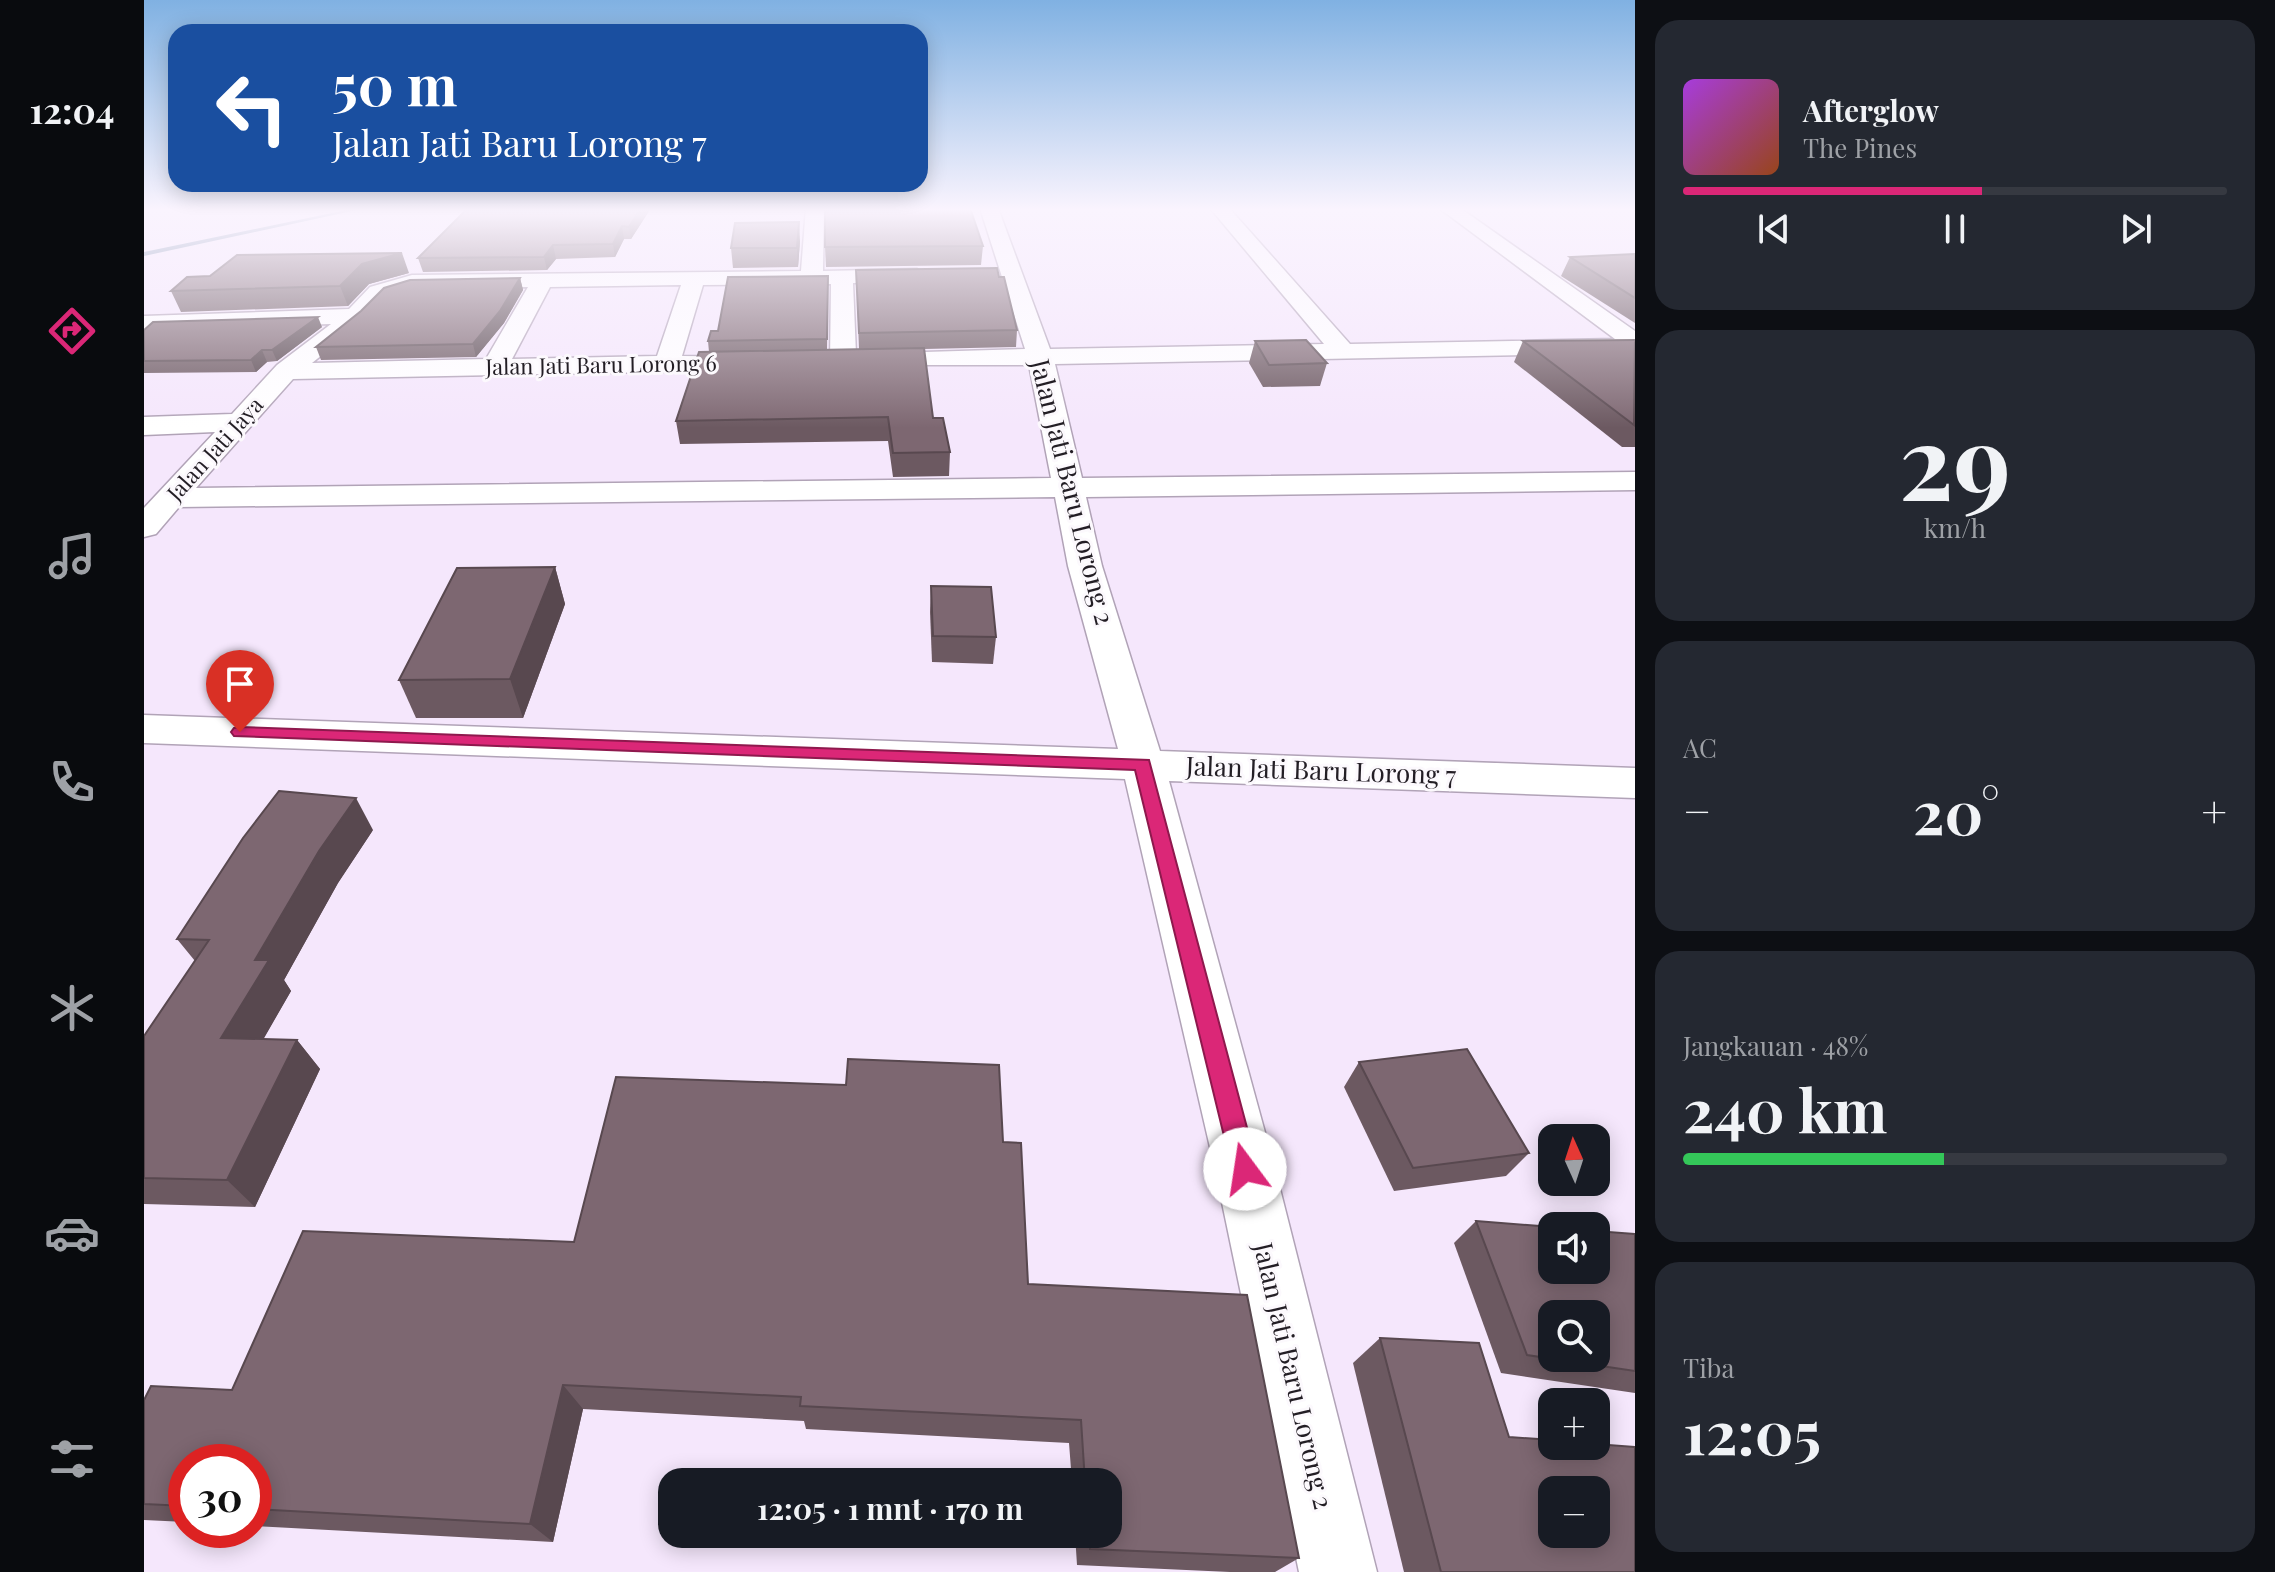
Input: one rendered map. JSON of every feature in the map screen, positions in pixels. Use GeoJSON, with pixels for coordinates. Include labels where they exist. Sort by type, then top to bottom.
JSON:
{"type":"FeatureCollection","features":[{"type":"Feature","properties":{"kind":"street","name":"Jalan Jati Jaya"},"geometry":{"type":"LineString","coordinates":[[144,527],[286,371],[356,316],[378,292],[412,282],[454,281]]}},
{"type":"Feature","properties":{"kind":"street"},"geometry":{"type":"LineString","coordinates":[[495,366],[542,281]]}},
{"type":"Feature","properties":{"kind":"street"},"geometry":{"type":"LineString","coordinates":[[667,364],[693,281]]}},
{"type":"Feature","properties":{"kind":"street"},"geometry":{"type":"LineString","coordinates":[[842,281],[843,360]]}},
{"type":"Feature","properties":{"kind":"street","name":"Jalan Jati Baru Lorong 2"},"geometry":{"type":"LineString","coordinates":[[1007,281],[1041,359],[1085,566],[1143,764],[1245,1169],[1338,1572]]}},
{"type":"Feature","properties":{"kind":"street"},"geometry":{"type":"LineString","coordinates":[[1283,281],[1345,353]]}},
{"type":"Feature","properties":{"kind":"street"},"geometry":{"type":"LineString","coordinates":[[1549,281],[1635,344]]}},
{"type":"Feature","properties":{"kind":"street"},"geometry":{"type":"LineString","coordinates":[[144,323],[356,316]]}},
{"type":"Feature","properties":{"kind":"street"},"geometry":{"type":"LineString","coordinates":[[814,361],[1345,353],[1635,344]]}},
{"type":"Feature","properties":{"kind":"street","name":"Jalan Jati Baru Lorong 6"},"geometry":{"type":"LineString","coordinates":[[286,371],[784,362]]}},
{"type":"Feature","properties":{"kind":"street"},"geometry":{"type":"LineString","coordinates":[[144,426],[240,422]]}},
{"type":"Feature","properties":{"kind":"street"},"geometry":{"type":"LineString","coordinates":[[170,498],[1635,481]]}},
{"type":"Feature","properties":{"kind":"street","name":"Jalan Jati Baru Lorong 7"},"geometry":{"type":"LineString","coordinates":[[144,729],[1635,783]]}},
{"type":"Feature","properties":{"kind":"building"},"geometry":{"type":"Polygon","coordinates":[[[182,281],[345,281],[340,286],[171,291],[182,281]]]}},
{"type":"Feature","properties":{"kind":"building"},"geometry":{"type":"Polygon","coordinates":[[[406,281],[518,281],[500,311],[473,344],[316,347],[384,288],[406,281]]]}},
{"type":"Feature","properties":{"kind":"building"},"geometry":{"type":"Polygon","coordinates":[[[727,281],[828,281],[827,339],[708,341],[711,331],[718,331],[727,281]]]}},
{"type":"Feature","properties":{"kind":"building"},"geometry":{"type":"Polygon","coordinates":[[[857,281],[1005,281],[1017,330],[859,333],[857,281]]]}},
{"type":"Feature","properties":{"kind":"building"},"geometry":{"type":"Polygon","coordinates":[[[1609,281],[1635,281],[1635,298],[1609,281]]]}},
{"type":"Feature","properties":{"kind":"building"},"geometry":{"type":"Polygon","coordinates":[[[318,317],[272,350],[262,350],[251,360],[144,361],[144,330],[153,322],[318,317]]]}},
{"type":"Feature","properties":{"kind":"building"},"geometry":{"type":"Polygon","coordinates":[[[1306,340],[1327,363],[1269,365],[1255,341],[1306,340]]]}},
{"type":"Feature","properties":{"kind":"building"},"geometry":{"type":"Polygon","coordinates":[[[1635,340],[1634,425],[1523,341],[1635,340]]]}},
{"type":"Feature","properties":{"kind":"building"},"geometry":{"type":"Polygon","coordinates":[[[924,348],[933,418],[943,418],[950,452],[893,453],[888,417],[676,421],[699,352],[924,348]]]}},
{"type":"Feature","properties":{"kind":"building"},"geometry":{"type":"Polygon","coordinates":[[[555,567],[510,679],[399,680],[457,568],[555,567]]]}},
{"type":"Feature","properties":{"kind":"building"},"geometry":{"type":"Polygon","coordinates":[[[931,586],[991,587],[996,637],[933,636],[931,586]]]}},
{"type":"Feature","properties":{"kind":"building"},"geometry":{"type":"Polygon","coordinates":[[[279,791],[356,798],[319,851],[255,960],[269,960],[221,1038],[297,1040],[227,1180],[144,1178],[144,1036],[209,940],[177,939],[243,838],[279,791]]]}},
{"type":"Feature","properties":{"kind":"building"},"geometry":{"type":"Polygon","coordinates":[[[1467,1049],[1529,1153],[1413,1168],[1359,1062],[1467,1049]]]}},
{"type":"Feature","properties":{"kind":"building"},"geometry":{"type":"Polygon","coordinates":[[[848,1059],[999,1065],[1003,1142],[1021,1143],[1028,1284],[1247,1295],[1299,1558],[1090,1549],[1122,1548],[1122,1468],[1084,1468],[1081,1420],[800,1406],[801,1397],[563,1385],[530,1524],[272,1510],[272,1444],[168,1444],[168,1505],[144,1504],[144,1400],[151,1386],[232,1390],[303,1231],[574,1242],[616,1077],[846,1085],[848,1059]]]}},
{"type":"Feature","properties":{"kind":"building"},"geometry":{"type":"Polygon","coordinates":[[[1476,1221],[1538,1226],[1538,1284],[1610,1284],[1610,1232],[1635,1234],[1635,1371],[1610,1367],[1610,1300],[1538,1300],[1538,1357],[1527,1355],[1476,1221]]]}},
{"type":"Feature","properties":{"kind":"building"},"geometry":{"type":"Polygon","coordinates":[[[1380,1338],[1479,1343],[1509,1437],[1538,1439],[1538,1460],[1610,1460],[1610,1445],[1635,1447],[1635,1572],[1441,1572],[1380,1338]]]}},
{"type":"Feature","properties":{"kind":"route"},"geometry":{"type":"LineString","coordinates":[[240,732],[1143,764],[1245,1169]]}}]}
